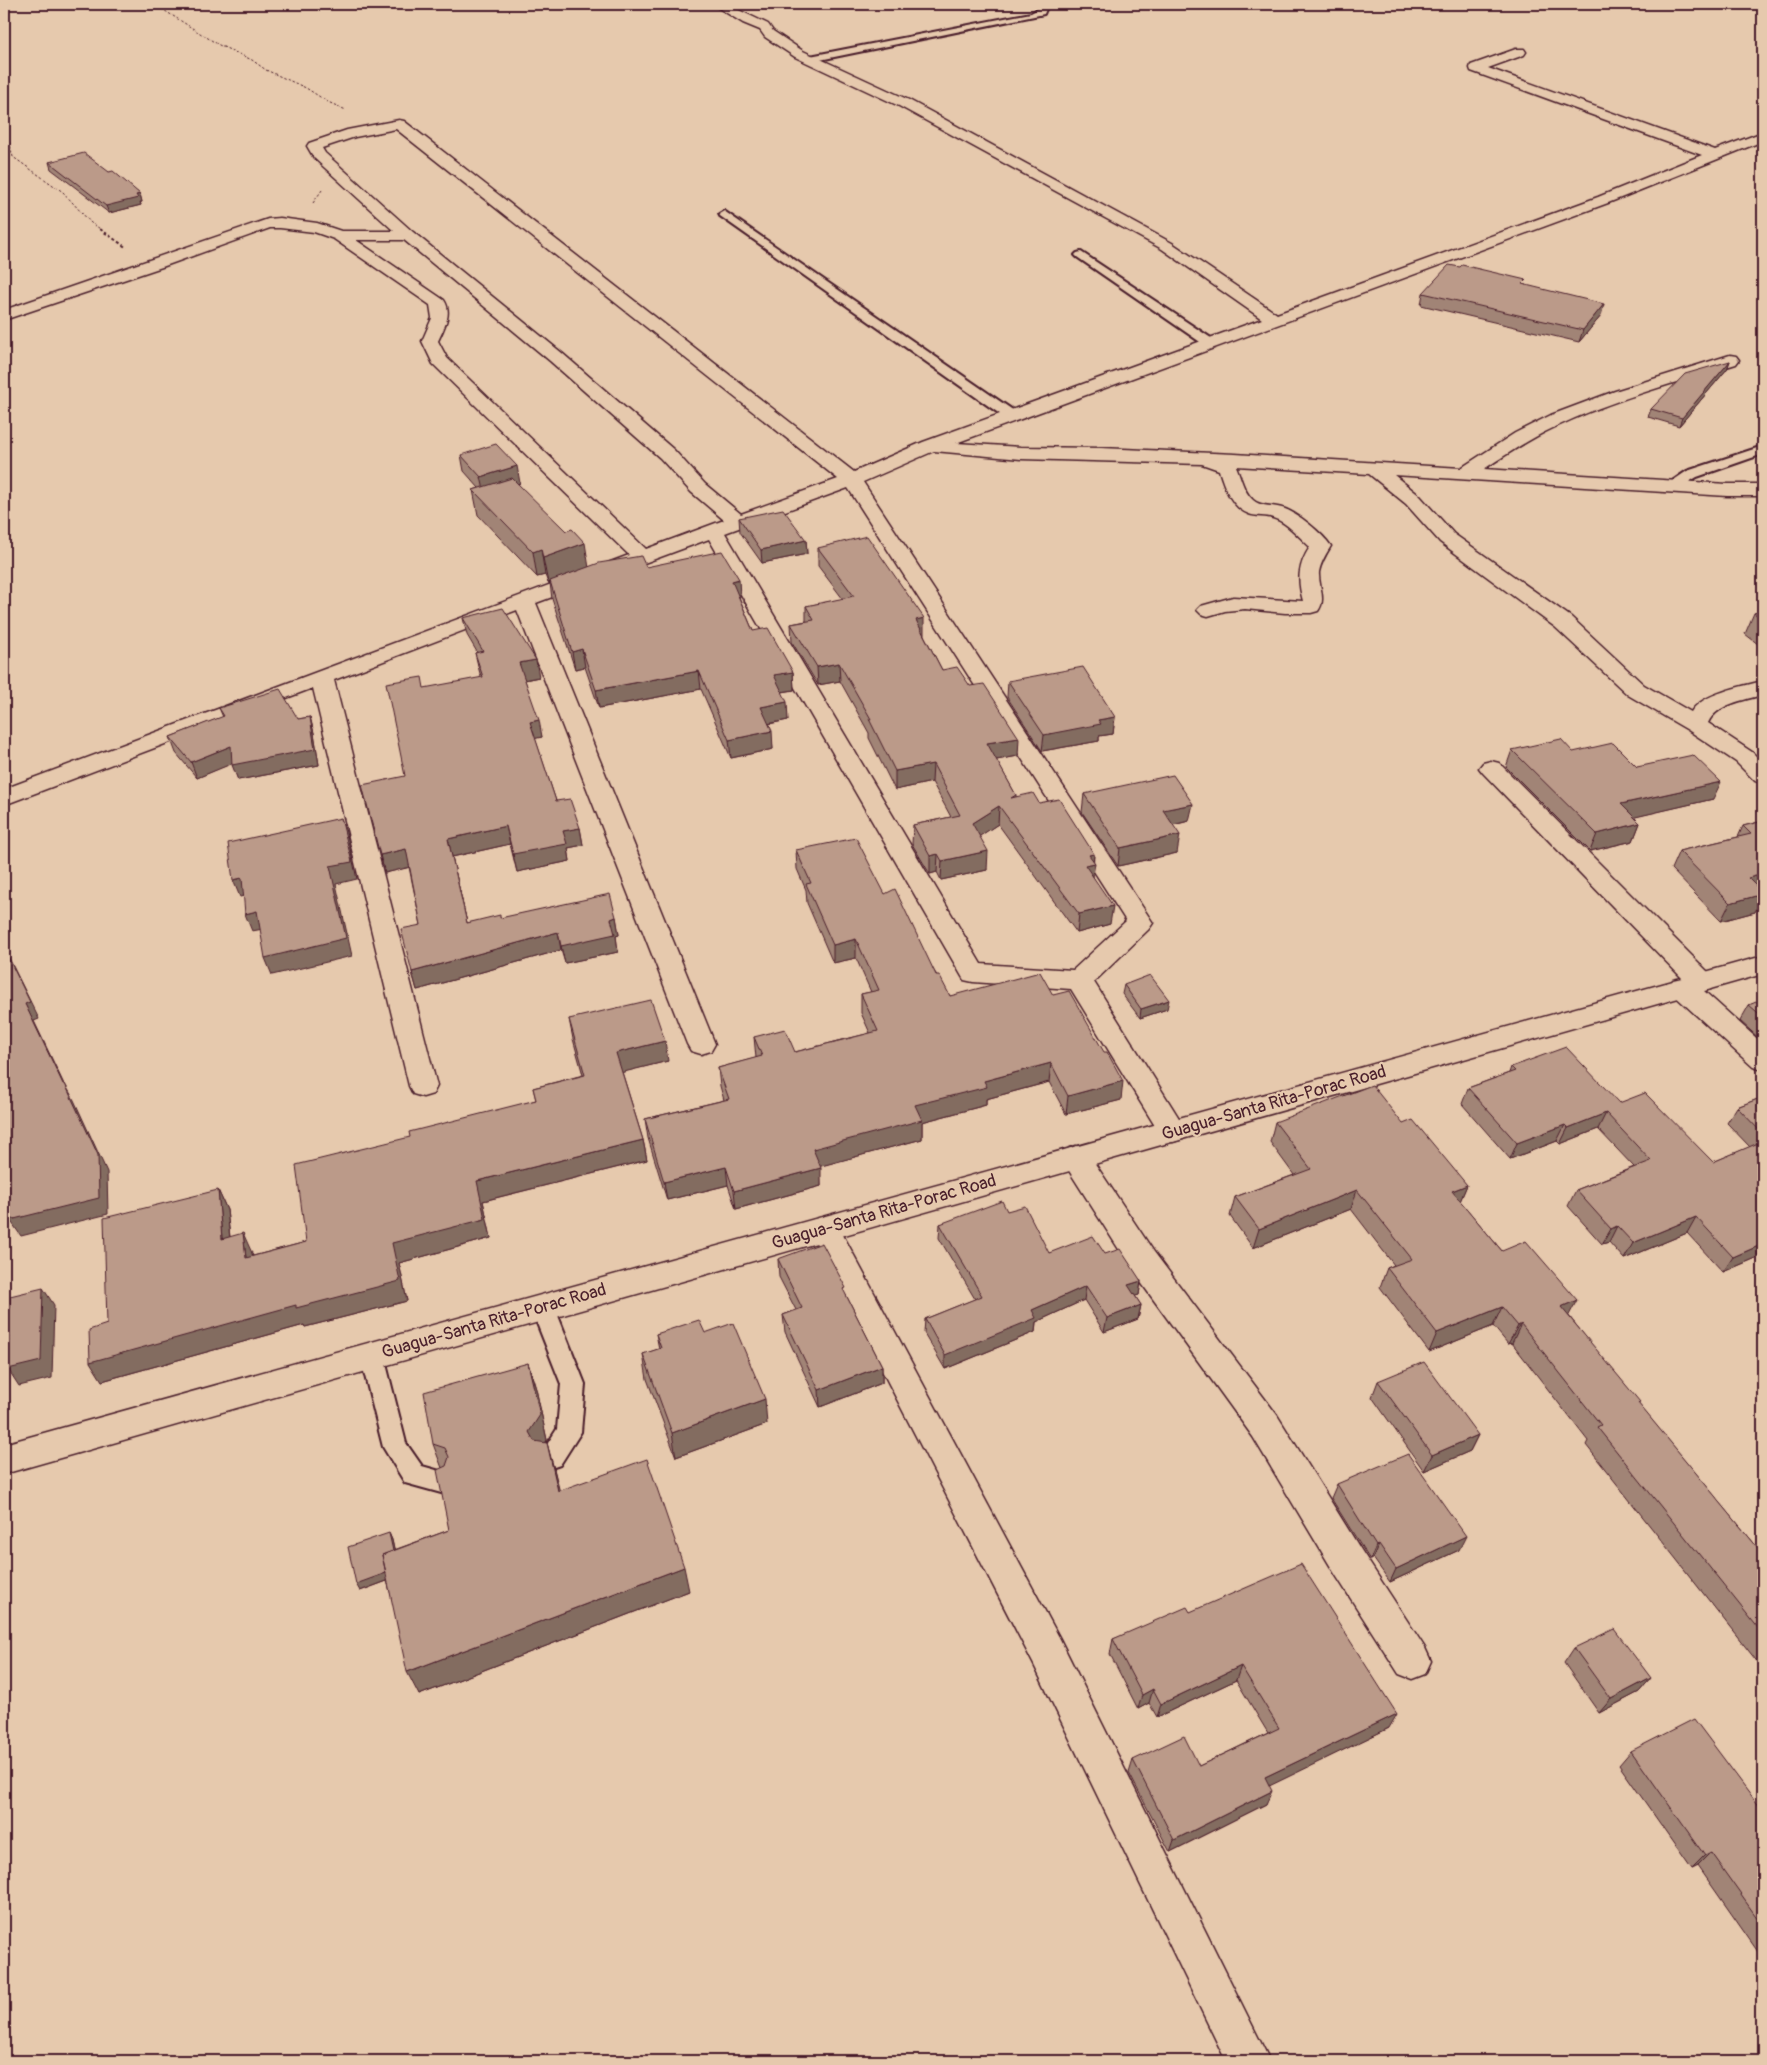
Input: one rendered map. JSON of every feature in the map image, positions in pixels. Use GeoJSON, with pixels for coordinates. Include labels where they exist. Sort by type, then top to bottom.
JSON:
{"type":"FeatureCollection","features":[{"type":"Feature","properties":{"kind":"street"},"geometry":{"type":"LineString","coordinates":[[718,4],[746,20],[764,27],[786,46],[810,59],[904,103],[1167,246],[1276,320]]}},
{"type":"Feature","properties":{"kind":"street"},"geometry":{"type":"LineString","coordinates":[[1520,52],[1476,68],[1714,155]]}},
{"type":"Feature","properties":{"kind":"street"},"geometry":{"type":"LineString","coordinates":[[714,532],[973,973],[1079,980],[1140,923],[852,480],[399,124],[352,133],[314,146],[319,155],[408,235],[570,369],[667,454],[698,488],[738,522]]}},
{"type":"Feature","properties":{"kind":"street"},"geometry":{"type":"LineString","coordinates":[[4,797],[524,600],[852,480],[930,446],[1603,200],[1763,136]]}},
{"type":"Feature","properties":{"kind":"street"},"geometry":{"type":"LineString","coordinates":[[4,315],[268,224],[280,223],[317,228],[339,236],[438,303],[440,318],[430,341],[439,360],[643,557]]}},
{"type":"Feature","properties":{"kind":"street"},"geometry":{"type":"LineString","coordinates":[[339,236],[408,235]]}},
{"type":"Feature","properties":{"kind":"street"},"geometry":{"type":"LineString","coordinates":[[1465,474],[1507,446],[1555,420],[1642,387],[1730,360]]}},
{"type":"Feature","properties":{"kind":"street"},"geometry":{"type":"LineString","coordinates":[[930,446],[1021,453],[1101,454],[1372,467],[1465,474],[1763,490]]}},
{"type":"Feature","properties":{"kind":"street"},"geometry":{"type":"LineString","coordinates":[[1206,459],[1226,467],[1234,491],[1250,507],[1255,510],[1276,512],[1284,516],[1321,546],[1310,562],[1308,586],[1313,601],[1311,607],[1301,608],[1265,603],[1235,602],[1218,604],[1208,610]]}},
{"type":"Feature","properties":{"kind":"street"},"geometry":{"type":"LineString","coordinates":[[1372,467],[1412,500],[1447,538],[1563,622],[1636,690],[1696,725],[1744,757],[1763,776]]}},
{"type":"Feature","properties":{"kind":"street"},"geometry":{"type":"LineString","coordinates":[[524,600],[701,1044]]}},
{"type":"Feature","properties":{"kind":"street"},"geometry":{"type":"LineString","coordinates":[[322,677],[423,1086]]}},
{"type":"Feature","properties":{"kind":"street"},"geometry":{"type":"LineString","coordinates":[[1696,725],[1703,710],[1726,698],[1763,688]]}},
{"type":"Feature","properties":{"kind":"street"},"geometry":{"type":"LineString","coordinates":[[1491,768],[1763,1060]]}},
{"type":"Feature","properties":{"kind":"street","name":"Guagua-Santa Rita-Porac Road"},"geometry":{"type":"LineString","coordinates":[[4,1459],[1763,965]]}},
{"type":"Feature","properties":{"kind":"street"},"geometry":{"type":"LineString","coordinates":[[1079,980],[1173,1131]]}},
{"type":"Feature","properties":{"kind":"street"},"geometry":{"type":"LineString","coordinates":[[1076,1158],[1143,1261],[1265,1426],[1348,1562],[1412,1660]]}},
{"type":"Feature","properties":{"kind":"street"},"geometry":{"type":"LineString","coordinates":[[824,1229],[1047,1652],[1249,2061]]}},
{"type":"Feature","properties":{"kind":"lane"},"geometry":{"type":"LineString","coordinates":[[810,59],[1033,15],[1041,12],[1042,9],[1038,4]]}},
{"type":"Feature","properties":{"kind":"lane"},"geometry":{"type":"LineString","coordinates":[[724,214],[1012,416]]}},
{"type":"Feature","properties":{"kind":"lane"},"geometry":{"type":"LineString","coordinates":[[1081,256],[1210,344]]}},
{"type":"Feature","properties":{"kind":"lane"},"geometry":{"type":"LineString","coordinates":[[1672,486],[1692,474],[1763,450]]}},
{"type":"Feature","properties":{"kind":"lane"},"geometry":{"type":"LineString","coordinates":[[542,1308],[572,1384],[569,1432],[551,1456]]}},
{"type":"Feature","properties":{"kind":"lane"},"geometry":{"type":"LineString","coordinates":[[372,1356],[395,1447],[414,1475],[445,1482]]}},
{"type":"Feature","properties":{"kind":"path"},"geometry":{"type":"LineString","coordinates":[[144,4],[162,9],[218,46],[252,60],[266,70],[306,88],[341,109],[377,116],[399,124]]}},
{"type":"Feature","properties":{"kind":"path"},"geometry":{"type":"LineString","coordinates":[[4,136],[8,137],[13,157],[58,188],[91,223],[156,264]]}},
{"type":"Feature","properties":{"kind":"path"},"geometry":{"type":"LineString","coordinates":[[317,228],[312,213],[313,201],[338,172]]}},
{"type":"Feature","properties":{"kind":"building"},"geometry":{"type":"Polygon","coordinates":[[[84,153],[109,172],[113,171],[140,194],[136,195],[138,198],[106,206],[49,162],[84,153]]]}},
{"type":"Feature","properties":{"kind":"building"},"geometry":{"type":"Polygon","coordinates":[[[1449,265],[1460,267],[1462,265],[1526,280],[1522,284],[1604,304],[1583,330],[1423,293],[1449,265]]]}},
{"type":"Feature","properties":{"kind":"building"},"geometry":{"type":"Polygon","coordinates":[[[1730,361],[1682,418],[1651,409],[1685,374],[1730,361]]]}},
{"type":"Feature","properties":{"kind":"building"},"geometry":{"type":"Polygon","coordinates":[[[496,444],[517,466],[481,477],[461,455],[496,444]]]}},
{"type":"Feature","properties":{"kind":"building"},"geometry":{"type":"Polygon","coordinates":[[[512,478],[566,531],[572,529],[585,543],[543,558],[541,549],[533,552],[473,490],[512,478]]]}},
{"type":"Feature","properties":{"kind":"building"},"geometry":{"type":"Polygon","coordinates":[[[783,509],[806,540],[761,550],[739,518],[783,509]]]}},
{"type":"Feature","properties":{"kind":"building"},"geometry":{"type":"Polygon","coordinates":[[[867,536],[924,618],[916,620],[942,670],[957,667],[970,686],[984,684],[1019,738],[987,743],[1016,795],[1011,798],[1033,793],[1039,803],[1059,799],[1094,854],[1089,855],[1095,863],[1085,865],[1113,906],[1079,914],[999,806],[972,823],[988,851],[942,861],[938,854],[930,856],[913,825],[960,815],[933,764],[895,771],[869,719],[871,719],[839,663],[817,667],[791,624],[814,620],[806,606],[854,596],[818,548],[867,536]]]}},
{"type":"Feature","properties":{"kind":"building"},"geometry":{"type":"Polygon","coordinates":[[[722,551],[739,579],[732,581],[753,631],[768,628],[793,672],[774,675],[787,702],[761,707],[772,731],[729,740],[699,671],[596,690],[582,649],[572,652],[550,581],[599,563],[641,556],[646,567],[722,551]]]}},
{"type":"Feature","properties":{"kind":"building"},"geometry":{"type":"Polygon","coordinates":[[[503,608],[536,660],[519,663],[539,720],[530,722],[556,801],[570,799],[580,828],[563,831],[567,844],[513,854],[506,826],[448,839],[467,923],[500,915],[500,918],[610,894],[616,917],[611,919],[615,934],[561,946],[558,932],[412,972],[401,929],[421,925],[406,849],[380,855],[362,785],[405,776],[386,683],[422,677],[424,688],[483,677],[475,653],[483,651],[463,618],[503,608]]]}},
{"type":"Feature","properties":{"kind":"building"},"geometry":{"type":"Polygon","coordinates":[[[1763,611],[1763,620],[1754,613],[1763,611]]]}},
{"type":"Feature","properties":{"kind":"building"},"geometry":{"type":"Polygon","coordinates":[[[1083,667],[1115,717],[1098,720],[1101,724],[1044,735],[1008,681],[1083,667]]]}},
{"type":"Feature","properties":{"kind":"building"},"geometry":{"type":"Polygon","coordinates":[[[280,689],[298,719],[310,717],[315,749],[232,765],[231,746],[191,762],[170,737],[224,716],[219,708],[280,689]]]}},
{"type":"Feature","properties":{"kind":"building"},"geometry":{"type":"Polygon","coordinates":[[[1561,739],[1573,752],[1613,743],[1637,767],[1693,755],[1721,782],[1621,804],[1640,823],[1597,834],[1512,750],[1561,739]]]}},
{"type":"Feature","properties":{"kind":"building"},"geometry":{"type":"Polygon","coordinates":[[[1173,775],[1193,804],[1163,810],[1180,835],[1120,848],[1084,794],[1173,775]]]}},
{"type":"Feature","properties":{"kind":"building"},"geometry":{"type":"Polygon","coordinates":[[[341,818],[352,862],[330,866],[346,938],[265,958],[257,911],[245,914],[242,878],[233,880],[228,843],[341,818]]]}},
{"type":"Feature","properties":{"kind":"building"},"geometry":{"type":"Polygon","coordinates":[[[1763,821],[1763,874],[1748,878],[1763,894],[1730,903],[1679,851],[1751,834],[1743,826],[1763,821]]]}},
{"type":"Feature","properties":{"kind":"building"},"geometry":{"type":"Polygon","coordinates":[[[856,838],[885,894],[895,889],[936,975],[939,975],[950,996],[1040,972],[1053,995],[1069,991],[1123,1081],[1068,1096],[1051,1063],[984,1081],[987,1087],[915,1105],[922,1120],[813,1149],[821,1168],[734,1191],[726,1167],[664,1182],[645,1119],[729,1099],[718,1068],[762,1056],[754,1037],[785,1029],[795,1052],[878,1031],[861,994],[879,990],[856,939],[833,945],[806,884],[811,883],[796,850],[856,838]]]}},
{"type":"Feature","properties":{"kind":"building"},"geometry":{"type":"Polygon","coordinates":[[[4,949],[30,1002],[25,1004],[98,1155],[99,1198],[10,1220],[4,1203],[4,949]]]}},
{"type":"Feature","properties":{"kind":"building"},"geometry":{"type":"Polygon","coordinates":[[[1150,975],[1169,1000],[1141,1009],[1124,985],[1150,975]]]}},
{"type":"Feature","properties":{"kind":"building"},"geometry":{"type":"Polygon","coordinates":[[[1763,999],[1763,1017],[1749,1005],[1763,999]]]}},
{"type":"Feature","properties":{"kind":"building"},"geometry":{"type":"Polygon","coordinates":[[[651,1000],[665,1041],[616,1053],[643,1140],[477,1181],[485,1219],[392,1243],[400,1281],[296,1308],[296,1305],[90,1362],[89,1330],[107,1324],[104,1218],[218,1190],[222,1239],[243,1233],[246,1258],[306,1242],[296,1165],[410,1137],[409,1132],[536,1100],[533,1088],[585,1075],[569,1019],[651,1000]]]}},
{"type":"Feature","properties":{"kind":"building"},"geometry":{"type":"Polygon","coordinates":[[[1566,1047],[1619,1103],[1645,1093],[1713,1162],[1763,1141],[1763,1244],[1733,1257],[1696,1217],[1633,1243],[1617,1226],[1611,1229],[1576,1190],[1651,1161],[1606,1113],[1568,1128],[1565,1125],[1517,1143],[1468,1088],[1515,1071],[1511,1067],[1566,1047]]]}},
{"type":"Feature","properties":{"kind":"building"},"geometry":{"type":"Polygon","coordinates":[[[1372,1085],[1403,1124],[1413,1120],[1467,1185],[1452,1191],[1502,1251],[1526,1241],[1577,1300],[1561,1307],[1763,1554],[1763,1634],[1597,1427],[1601,1425],[1521,1324],[1518,1326],[1502,1307],[1437,1333],[1387,1268],[1412,1259],[1357,1190],[1259,1229],[1235,1197],[1311,1169],[1275,1122],[1372,1085]]]}},
{"type":"Feature","properties":{"kind":"building"},"geometry":{"type":"Polygon","coordinates":[[[1763,1097],[1763,1134],[1737,1107],[1763,1097]]]}},
{"type":"Feature","properties":{"kind":"building"},"geometry":{"type":"Polygon","coordinates":[[[1002,1201],[1007,1211],[1025,1206],[1049,1253],[1093,1236],[1105,1254],[1120,1249],[1141,1281],[1128,1285],[1141,1305],[1107,1318],[1086,1286],[1032,1310],[1036,1318],[945,1355],[925,1319],[982,1296],[940,1224],[1002,1201]]]}},
{"type":"Feature","properties":{"kind":"building"},"geometry":{"type":"Polygon","coordinates":[[[822,1243],[846,1288],[843,1289],[882,1366],[819,1390],[783,1315],[802,1308],[778,1259],[822,1243]]]}},
{"type":"Feature","properties":{"kind":"building"},"geometry":{"type":"Polygon","coordinates":[[[43,1288],[41,1361],[8,1369],[10,1296],[43,1288]]]}},
{"type":"Feature","properties":{"kind":"building"},"geometry":{"type":"Polygon","coordinates":[[[699,1320],[705,1333],[733,1323],[765,1399],[672,1433],[643,1354],[661,1348],[656,1334],[699,1320]]]}},
{"type":"Feature","properties":{"kind":"building"},"geometry":{"type":"Polygon","coordinates":[[[1424,1362],[1478,1435],[1432,1455],[1378,1381],[1424,1362]]]}},
{"type":"Feature","properties":{"kind":"building"},"geometry":{"type":"Polygon","coordinates":[[[528,1363],[540,1415],[529,1432],[534,1441],[547,1443],[558,1491],[647,1459],[684,1567],[407,1672],[382,1555],[449,1530],[437,1470],[446,1466],[449,1457],[445,1448],[433,1444],[424,1392],[528,1363]]]}},
{"type":"Feature","properties":{"kind":"building"},"geometry":{"type":"Polygon","coordinates":[[[1408,1454],[1466,1536],[1396,1569],[1379,1544],[1376,1546],[1337,1484],[1408,1454]]]}},
{"type":"Feature","properties":{"kind":"building"},"geometry":{"type":"Polygon","coordinates":[[[389,1533],[393,1551],[382,1555],[386,1573],[356,1584],[348,1547],[389,1533]]]}},
{"type":"Feature","properties":{"kind":"building"},"geometry":{"type":"Polygon","coordinates":[[[1301,1564],[1397,1714],[1265,1777],[1272,1791],[1174,1840],[1133,1760],[1184,1736],[1199,1766],[1279,1728],[1241,1666],[1161,1704],[1153,1689],[1142,1695],[1113,1639],[1187,1607],[1190,1612],[1301,1564]]]}},
{"type":"Feature","properties":{"kind":"building"},"geometry":{"type":"Polygon","coordinates":[[[1614,1629],[1651,1678],[1611,1699],[1574,1648],[1614,1629]]]}},
{"type":"Feature","properties":{"kind":"building"},"geometry":{"type":"Polygon","coordinates":[[[1694,1719],[1763,1811],[1763,1926],[1711,1853],[1705,1856],[1631,1751],[1694,1719]]]}}]}
